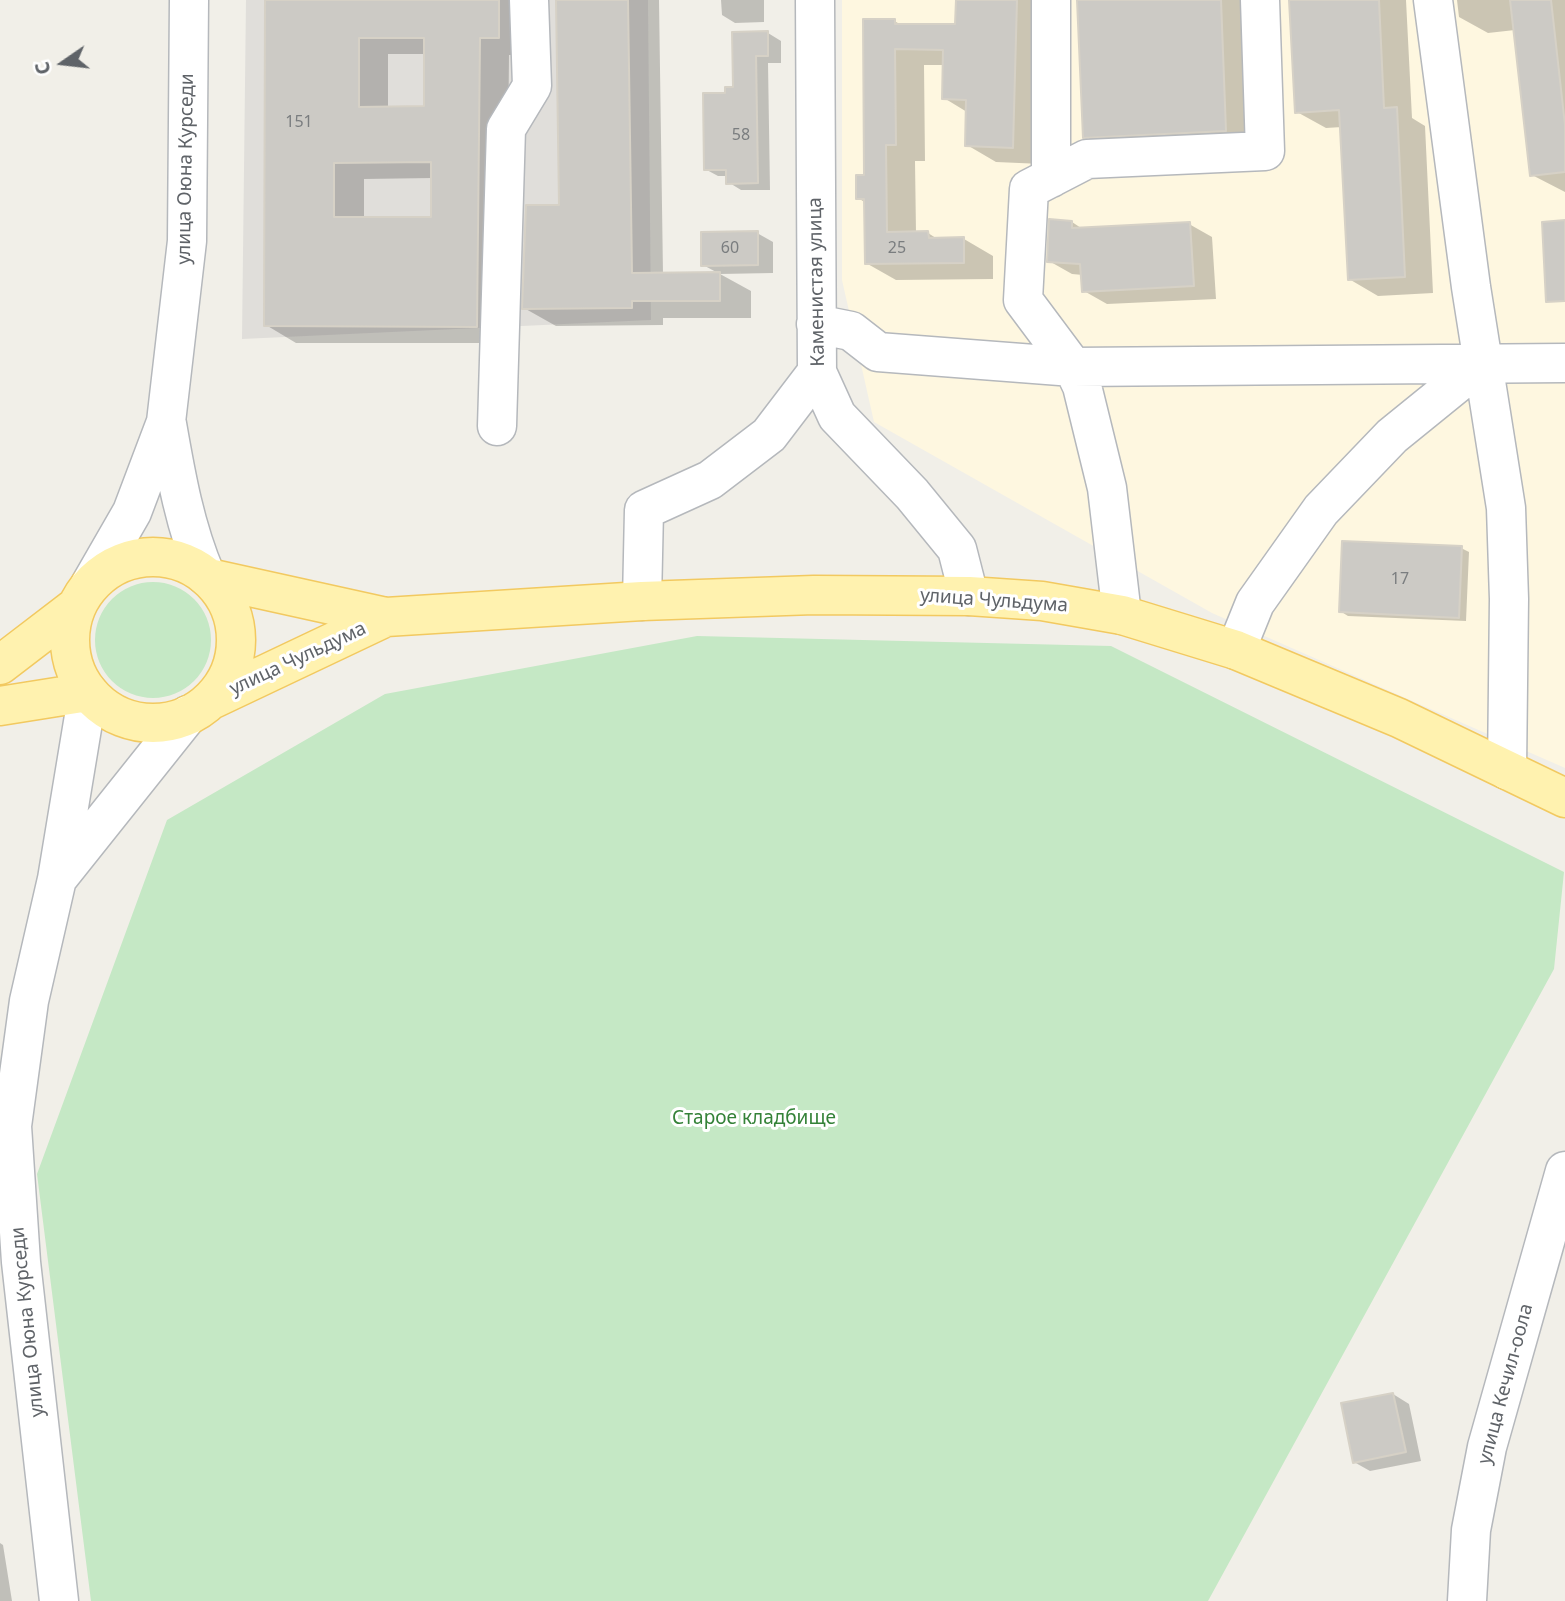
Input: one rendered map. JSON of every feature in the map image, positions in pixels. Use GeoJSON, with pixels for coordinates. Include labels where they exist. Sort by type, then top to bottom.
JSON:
{"type":"FeatureCollection","features":[{"type":"Feature","properties":{"kind":"main road"},"geometry":{"type":"LineString","coordinates":[[0,665],[84,596],[110,569],[134,559],[159,557],[184,563],[207,577],[224,596],[234,622],[236,650],[228,677],[200,708],[166,722],[142,723],[119,716],[88,692],[77,672],[71,651],[71,628],[84,596]]}},
{"type":"Feature","properties":{"kind":"main road","name":"улица Чульдума"},"geometry":{"type":"LineString","coordinates":[[207,577],[386,617],[642,601],[814,595],[969,596],[1042,601],[1122,615],[1236,650],[1399,718],[1565,798]]}},
{"type":"Feature","properties":{"kind":"main road","name":"улица Чульдума"},"geometry":{"type":"LineString","coordinates":[[200,708],[386,617]]}},
{"type":"Feature","properties":{"kind":"main road"},"geometry":{"type":"LineString","coordinates":[[0,706],[88,692]]}},
{"type":"Feature","properties":{"kind":"street","name":"улица Оюна Курседи"},"geometry":{"type":"LineString","coordinates":[[84,596],[131,512],[166,422],[187,241],[190,0]]}},
{"type":"Feature","properties":{"kind":"street"},"geometry":{"type":"LineString","coordinates":[[497,426],[506,129],[532,86],[529,0]]}},
{"type":"Feature","properties":{"kind":"street","name":"Каменистая улица"},"geometry":{"type":"LineString","coordinates":[[815,0],[817,372],[837,416],[912,494],[957,549],[969,596]]}},
{"type":"Feature","properties":{"kind":"street"},"geometry":{"type":"LineString","coordinates":[[1051,0],[1051,178]]}},
{"type":"Feature","properties":{"kind":"street"},"geometry":{"type":"LineString","coordinates":[[1122,615],[1107,488],[1082,386],[1073,368],[1023,300],[1029,189],[1087,159],[1265,151],[1261,0]]}},
{"type":"Feature","properties":{"kind":"street"},"geometry":{"type":"LineString","coordinates":[[1433,0],[1482,363],[1506,508],[1509,599],[1507,770]]}},
{"type":"Feature","properties":{"kind":"street"},"geometry":{"type":"LineString","coordinates":[[816,324],[851,331],[878,352],[1073,368],[1565,363]]}},
{"type":"Feature","properties":{"kind":"street"},"geometry":{"type":"LineString","coordinates":[[1236,650],[1255,603],[1321,510],[1392,436],[1482,363]]}},
{"type":"Feature","properties":{"kind":"street"},"geometry":{"type":"LineString","coordinates":[[642,601],[644,510],[710,480],[769,435],[817,372]]}},
{"type":"Feature","properties":{"kind":"street","name":"улица Оюна Курседи"},"geometry":{"type":"LineString","coordinates":[[166,422],[189,531],[207,577]]}},
{"type":"Feature","properties":{"kind":"street","name":"улица Оюна Курседи"},"geometry":{"type":"LineString","coordinates":[[59,1601],[21,1262],[12,1126],[29,1001],[57,879],[88,692]]}},
{"type":"Feature","properties":{"kind":"street","name":"улица Оюна Курседи"},"geometry":{"type":"LineString","coordinates":[[57,879],[200,708]]}},
{"type":"Feature","properties":{"kind":"street","name":"улица Кечил-оола"},"geometry":{"type":"LineString","coordinates":[[1467,1601],[1471,1530],[1487,1447],[1560,1206],[1565,1171]]}},
{"type":"Feature","properties":{"kind":"shaded area"},"geometry":{"type":"Polygon","coordinates":[[[246,0],[648,0],[651,320],[242,339],[246,0]]]}},
{"type":"Feature","properties":{"kind":"shaded area"},"geometry":{"type":"Polygon","coordinates":[[[842,0],[1565,0],[1565,768],[1212,613],[874,422],[842,280],[842,0]]]}},
{"type":"Feature","properties":{"kind":"green space"},"geometry":{"type":"Polygon","coordinates":[[[153,582],[175,586],[194,599],[207,618],[211,640],[207,662],[194,681],[175,694],[153,698],[131,694],[112,681],[99,662],[95,640],[99,618],[112,599],[131,586],[153,582]]]}},
{"type":"Feature","properties":{"kind":"green space","name":"Старое кладбище"},"geometry":{"type":"Polygon","coordinates":[[[697,636],[1111,646],[1564,872],[1554,969],[1208,1601],[91,1601],[37,1174],[167,820],[385,694],[697,636]]]}},
{"type":"Feature","properties":{"kind":"building"},"geometry":{"type":"Polygon","coordinates":[[[265,0],[499,0],[499,38],[480,38],[477,327],[264,326],[265,0]],[[359,38],[359,107],[424,106],[424,38],[359,38]],[[431,162],[334,163],[334,217],[431,217],[431,162]]]}},
{"type":"Feature","properties":{"kind":"building"},"geometry":{"type":"Polygon","coordinates":[[[556,0],[628,0],[632,273],[720,272],[720,301],[632,301],[632,308],[522,309],[526,205],[559,205],[556,0]]]}},
{"type":"Feature","properties":{"kind":"building"},"geometry":{"type":"Polygon","coordinates":[[[956,0],[1017,0],[1013,148],[965,146],[966,100],[942,99],[943,50],[895,49],[896,145],[886,145],[887,232],[928,231],[929,238],[964,237],[964,263],[865,264],[864,199],[856,199],[856,175],[864,175],[863,19],[895,19],[895,24],[955,24],[956,0]]]}},
{"type":"Feature","properties":{"kind":"building"},"geometry":{"type":"Polygon","coordinates":[[[1077,0],[1221,0],[1226,131],[1083,138],[1077,0]]]}},
{"type":"Feature","properties":{"kind":"building"},"geometry":{"type":"Polygon","coordinates":[[[1289,0],[1379,0],[1384,108],[1397,107],[1405,277],[1348,280],[1339,110],[1295,113],[1289,0]]]}},
{"type":"Feature","properties":{"kind":"building"},"geometry":{"type":"Polygon","coordinates":[[[1510,0],[1551,0],[1565,125],[1565,172],[1530,176],[1510,0]]]}},
{"type":"Feature","properties":{"kind":"building"},"geometry":{"type":"Polygon","coordinates":[[[768,31],[768,56],[756,56],[758,183],[726,184],[726,170],[704,170],[703,93],[725,93],[725,87],[733,87],[732,32],[768,31]]]}},
{"type":"Feature","properties":{"kind":"building"},"geometry":{"type":"Polygon","coordinates":[[[1049,219],[1072,221],[1072,228],[1190,222],[1194,286],[1082,292],[1080,264],[1047,262],[1049,219]]]}},
{"type":"Feature","properties":{"kind":"building"},"geometry":{"type":"Polygon","coordinates":[[[1565,220],[1565,301],[1546,302],[1542,222],[1565,220]]]}},
{"type":"Feature","properties":{"kind":"building"},"geometry":{"type":"Polygon","coordinates":[[[758,231],[758,265],[701,266],[701,232],[758,231]]]}},
{"type":"Feature","properties":{"kind":"building"},"geometry":{"type":"Polygon","coordinates":[[[1342,541],[1462,546],[1459,618],[1339,612],[1342,541]]]}},
{"type":"Feature","properties":{"kind":"building"},"geometry":{"type":"Polygon","coordinates":[[[1393,1393],[1406,1452],[1353,1463],[1341,1403],[1393,1393]]]}}]}
